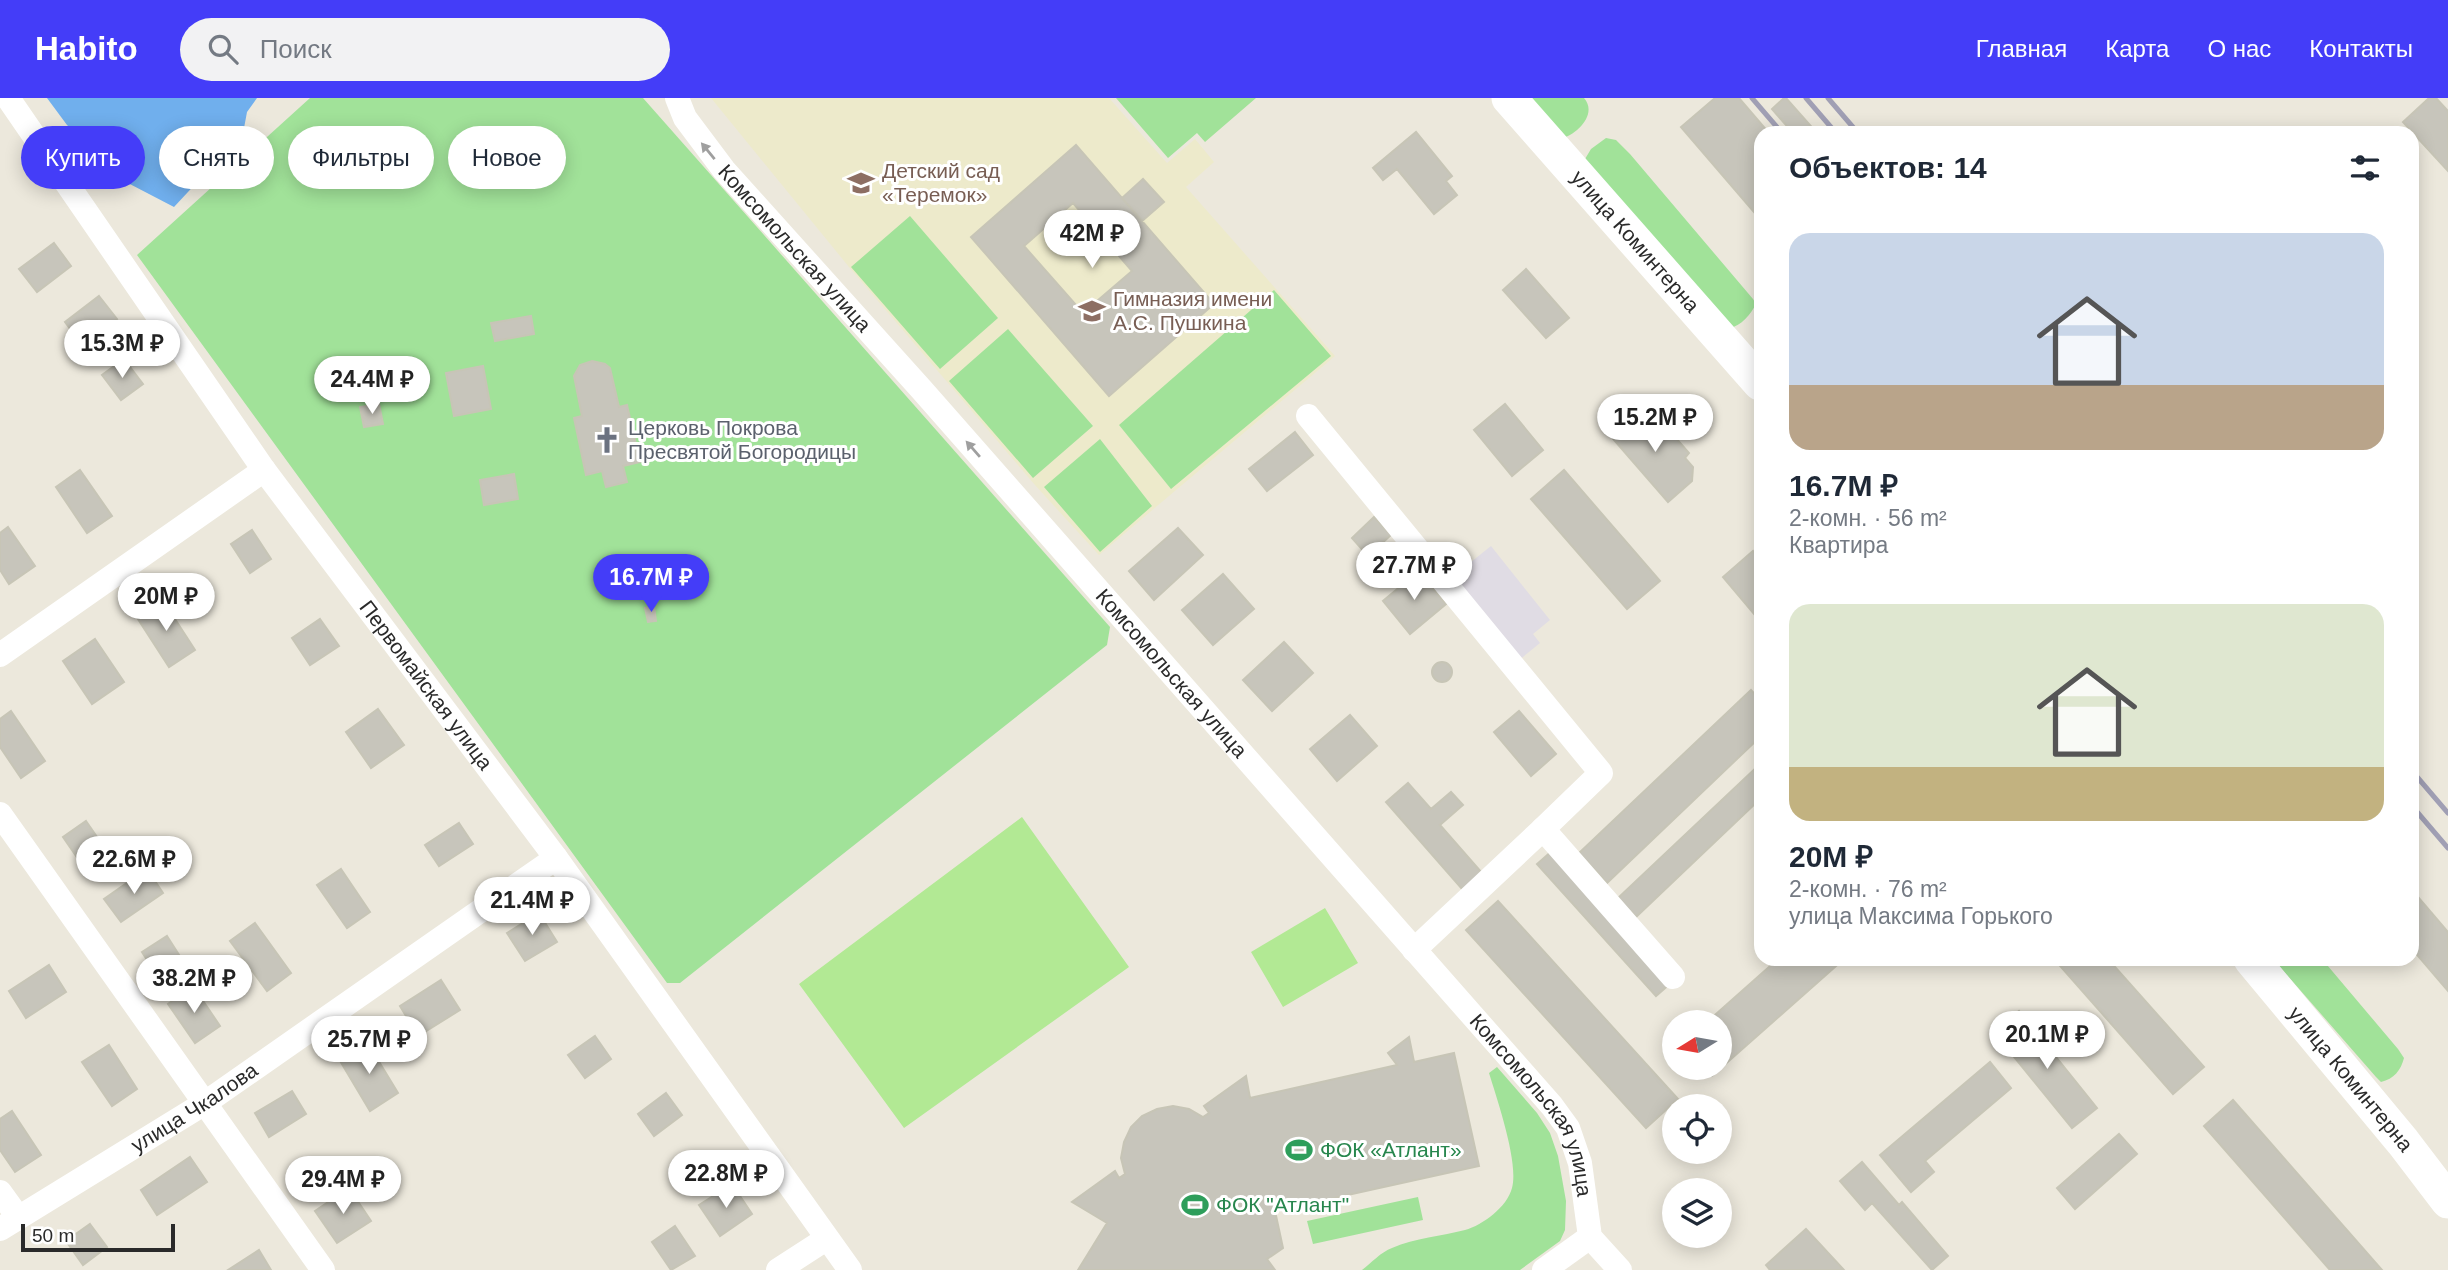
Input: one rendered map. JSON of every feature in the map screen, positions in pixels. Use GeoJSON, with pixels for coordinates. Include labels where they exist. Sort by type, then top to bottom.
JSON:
{"type":"FeatureCollection","features":[{"type":"Feature","properties":{"kind":"street","name":"Первомайская улица"},"geometry":{"type":"LineString","coordinates":[[8,98],[264,470],[556,858],[850,1270]]}},
{"type":"Feature","properties":{"kind":"street","name":"Комсомольская улица"},"geometry":{"type":"LineString","coordinates":[[677,98],[685,118],[723,170],[1552,1106],[1568,1128],[1580,1163],[1590,1237]]}},
{"type":"Feature","properties":{"kind":"street","name":"улица Коминтерна"},"geometry":{"type":"LineString","coordinates":[[1509,98],[1754,376]]}},
{"type":"Feature","properties":{"kind":"street"},"geometry":{"type":"LineString","coordinates":[[1308,416],[1601,773],[1414,950]]}},
{"type":"Feature","properties":{"kind":"street"},"geometry":{"type":"LineString","coordinates":[[0,655],[264,470]]}},
{"type":"Feature","properties":{"kind":"street"},"geometry":{"type":"LineString","coordinates":[[0,814],[323,1270]]}},
{"type":"Feature","properties":{"kind":"street"},"geometry":{"type":"LineString","coordinates":[[1544,829],[1655,953],[1673,977]]}},
{"type":"Feature","properties":{"kind":"street","name":"улица Чкалова"},"geometry":{"type":"LineString","coordinates":[[9,1223],[205,1103],[556,858]]}},
{"type":"Feature","properties":{"kind":"street","name":"улица Коминтерна"},"geometry":{"type":"LineString","coordinates":[[2257,966],[2403,1142],[2448,1202]]}},
{"type":"Feature","properties":{"kind":"street"},"geometry":{"type":"LineString","coordinates":[[0,1192],[9,1223]]}},
{"type":"Feature","properties":{"kind":"street"},"geometry":{"type":"LineString","coordinates":[[1544,1270],[1590,1237],[1620,1270]]}},
{"type":"Feature","properties":{"kind":"street"},"geometry":{"type":"LineString","coordinates":[[778,1270],[826,1238]]}},
{"type":"Feature","properties":{"kind":"shaded area","name":"Гимназия имени А.С. Пушкина"},"geometry":{"type":"Polygon","coordinates":[[[711,98],[1109,98],[1167,163],[1195,139],[1214,162],[1186,187],[1335,356],[1099,555],[1035,485],[849,267],[711,98]]]}},
{"type":"Feature","properties":{"kind":"shaded area"},"geometry":{"type":"Polygon","coordinates":[[[1491,546],[1550,620],[1533,634],[1540,643],[1518,661],[1451,578],[1491,546]]]}},
{"type":"Feature","properties":{"kind":"green space"},"geometry":{"type":"Polygon","coordinates":[[[310,98],[643,98],[1110,627],[1107,645],[680,983],[667,983],[137,255],[210,189],[274,189],[274,131],[310,98]]]}},
{"type":"Feature","properties":{"kind":"green space"},"geometry":{"type":"Polygon","coordinates":[[[1116,98],[1256,98],[1205,142],[1197,133],[1168,158],[1116,98]]]}},
{"type":"Feature","properties":{"kind":"green space"},"geometry":{"type":"Polygon","coordinates":[[[1521,98],[1584,98],[1589,111],[1579,128],[1560,139],[1521,98]]]}},
{"type":"Feature","properties":{"kind":"green space"},"geometry":{"type":"Polygon","coordinates":[[[1606,138],[1616,140],[1630,154],[1753,299],[1754,307],[1742,322],[1730,328],[1585,159],[1591,149],[1606,138]]]}},
{"type":"Feature","properties":{"kind":"green space"},"geometry":{"type":"Polygon","coordinates":[[[910,216],[998,318],[940,369],[851,267],[910,216]]]}},
{"type":"Feature","properties":{"kind":"green space"},"geometry":{"type":"Polygon","coordinates":[[[1274,290],[1331,356],[1171,489],[1119,425],[1274,290]]]}},
{"type":"Feature","properties":{"kind":"green space"},"geometry":{"type":"Polygon","coordinates":[[[1008,329],[1093,426],[1033,478],[949,381],[1008,329]]]}},
{"type":"Feature","properties":{"kind":"green space"},"geometry":{"type":"Polygon","coordinates":[[[1100,439],[1152,506],[1100,552],[1044,487],[1100,439]]]}},
{"type":"Feature","properties":{"kind":"green space"},"geometry":{"type":"Polygon","coordinates":[[[1022,817],[1129,967],[904,1128],[799,984],[1022,817]]]}},
{"type":"Feature","properties":{"kind":"green space"},"geometry":{"type":"Polygon","coordinates":[[[1325,908],[1358,963],[1283,1007],[1251,952],[1325,908]]]}},
{"type":"Feature","properties":{"kind":"green space"},"geometry":{"type":"Polygon","coordinates":[[[2279,966],[2328,966],[2404,1058],[2396,1073],[2381,1082],[2279,966]]]}},
{"type":"Feature","properties":{"kind":"green space"},"geometry":{"type":"Polygon","coordinates":[[[1497,1067],[1537,1113],[1550,1133],[1558,1156],[1566,1201],[1565,1230],[1560,1241],[1520,1270],[1362,1270],[1384,1252],[1401,1245],[1472,1228],[1486,1220],[1505,1202],[1512,1188],[1513,1177],[1506,1131],[1489,1073],[1497,1067]]]}},
{"type":"Feature","properties":{"kind":"green space"},"geometry":{"type":"Polygon","coordinates":[[[1418,1197],[1423,1220],[1313,1244],[1307,1221],[1418,1197]]]}},
{"type":"Feature","properties":{"kind":"water"},"geometry":{"type":"Polygon","coordinates":[[[47,98],[257,98],[247,112],[244,126],[159,126],[159,189],[191,189],[174,207],[139,189],[145,189],[145,126],[67,125],[47,98]]]}},
{"type":"Feature","properties":{"kind":"building"},"geometry":{"type":"Polygon","coordinates":[[[1715,98],[1739,98],[1763,126],[1754,126],[1754,212],[1681,127],[1715,98]]]}},
{"type":"Feature","properties":{"kind":"building"},"geometry":{"type":"Polygon","coordinates":[[[1786,98],[1811,126],[1787,126],[1772,109],[1786,98]]]}},
{"type":"Feature","properties":{"kind":"building"},"geometry":{"type":"Polygon","coordinates":[[[2429,98],[2436,98],[2448,111],[2448,171],[2419,139],[2419,126],[2407,126],[2403,122],[2429,98]]]}},
{"type":"Feature","properties":{"kind":"building"},"geometry":{"type":"Polygon","coordinates":[[[1416,132],[1452,176],[1446,181],[1457,195],[1434,214],[1397,169],[1383,180],[1373,168],[1416,132]]]}},
{"type":"Feature","properties":{"kind":"building"},"geometry":{"type":"Polygon","coordinates":[[[1076,145],[1214,304],[1109,396],[971,237],[1076,145]],[[1073,203],[1024,246],[1083,313],[1132,271],[1073,203]]]}},
{"type":"Feature","properties":{"kind":"building"},"geometry":{"type":"Polygon","coordinates":[[[1143,179],[1164,202],[1142,221],[1122,198],[1143,179]]]}},
{"type":"Feature","properties":{"kind":"building"},"geometry":{"type":"Polygon","coordinates":[[[54,243],[71,266],[37,292],[19,269],[54,243]]]}},
{"type":"Feature","properties":{"kind":"building"},"geometry":{"type":"Polygon","coordinates":[[[1526,269],[1569,318],[1546,338],[1503,290],[1526,269]]]}},
{"type":"Feature","properties":{"kind":"building"},"geometry":{"type":"Polygon","coordinates":[[[99,296],[117,319],[82,345],[65,322],[99,296]]]}},
{"type":"Feature","properties":{"kind":"building"},"geometry":{"type":"Polygon","coordinates":[[[531,316],[534,334],[495,341],[491,323],[531,316]]]}},
{"type":"Feature","properties":{"kind":"building"},"geometry":{"type":"Polygon","coordinates":[[[124,359],[143,384],[121,400],[102,375],[124,359]]]}},
{"type":"Feature","properties":{"kind":"building","name":"Церковь Покрова Пресвятой Богородицы"},"geometry":{"type":"Polygon","coordinates":[[[592,361],[610,368],[619,407],[627,405],[640,462],[623,466],[627,482],[606,487],[602,471],[586,475],[574,418],[582,416],[574,376],[580,365],[592,361]]]}},
{"type":"Feature","properties":{"kind":"building"},"geometry":{"type":"Polygon","coordinates":[[[483,366],[491,409],[454,416],[446,373],[483,366]]]}},
{"type":"Feature","properties":{"kind":"building"},"geometry":{"type":"Polygon","coordinates":[[[379,404],[383,424],[364,427],[360,407],[379,404]]]}},
{"type":"Feature","properties":{"kind":"building"},"geometry":{"type":"Polygon","coordinates":[[[1505,404],[1543,450],[1512,476],[1474,430],[1505,404]]]}},
{"type":"Feature","properties":{"kind":"building"},"geometry":{"type":"Polygon","coordinates":[[[1629,414],[1648,418],[1656,425],[1661,421],[1689,453],[1685,458],[1693,467],[1692,481],[1668,502],[1608,433],[1629,414]]]}},
{"type":"Feature","properties":{"kind":"building"},"geometry":{"type":"Polygon","coordinates":[[[1295,432],[1313,455],[1267,491],[1249,469],[1295,432]]]}},
{"type":"Feature","properties":{"kind":"building"},"geometry":{"type":"Polygon","coordinates":[[[80,470],[112,516],[87,533],[56,487],[80,470]]]}},
{"type":"Feature","properties":{"kind":"building"},"geometry":{"type":"Polygon","coordinates":[[[1564,470],[1660,581],[1627,609],[1531,499],[1564,470]]]}},
{"type":"Feature","properties":{"kind":"building"},"geometry":{"type":"Polygon","coordinates":[[[514,474],[518,499],[484,505],[480,480],[514,474]]]}},
{"type":"Feature","properties":{"kind":"building"},"geometry":{"type":"Polygon","coordinates":[[[1374,517],[1391,535],[1368,556],[1352,538],[1374,517]]]}},
{"type":"Feature","properties":{"kind":"building"},"geometry":{"type":"Polygon","coordinates":[[[8,527],[35,566],[9,584],[0,570],[0,533],[8,527]]]}},
{"type":"Feature","properties":{"kind":"building"},"geometry":{"type":"Polygon","coordinates":[[[1178,528],[1203,555],[1154,600],[1129,571],[1178,528]]]}},
{"type":"Feature","properties":{"kind":"building"},"geometry":{"type":"Polygon","coordinates":[[[252,530],[271,559],[250,573],[231,544],[252,530]]]}},
{"type":"Feature","properties":{"kind":"building"},"geometry":{"type":"Polygon","coordinates":[[[1754,552],[1754,614],[1723,577],[1754,552]]]}},
{"type":"Feature","properties":{"kind":"building"},"geometry":{"type":"Polygon","coordinates":[[[1419,571],[1446,604],[1410,634],[1383,601],[1419,571]]]}},
{"type":"Feature","properties":{"kind":"building"},"geometry":{"type":"Polygon","coordinates":[[[1223,574],[1254,609],[1213,645],[1182,610],[1223,574]]]}},
{"type":"Feature","properties":{"kind":"building"},"geometry":{"type":"Polygon","coordinates":[[[162,599],[195,650],[169,667],[136,616],[162,599]]]}},
{"type":"Feature","properties":{"kind":"building"},"geometry":{"type":"Polygon","coordinates":[[[654,606],[656,621],[648,622],[645,608],[654,606]]]}},
{"type":"Feature","properties":{"kind":"building"},"geometry":{"type":"Polygon","coordinates":[[[320,619],[339,646],[310,665],[292,638],[320,619]]]}},
{"type":"Feature","properties":{"kind":"building"},"geometry":{"type":"Polygon","coordinates":[[[95,639],[124,682],[92,704],[63,661],[95,639]]]}},
{"type":"Feature","properties":{"kind":"building"},"geometry":{"type":"Polygon","coordinates":[[[1284,642],[1313,673],[1272,711],[1243,680],[1284,642]]]}},
{"type":"Feature","properties":{"kind":"building"},"geometry":{"type":"Polygon","coordinates":[[[1438,662],[1446,662],[1452,672],[1446,682],[1438,682],[1432,676],[1432,668],[1438,662]]]}},
{"type":"Feature","properties":{"kind":"building"},"geometry":{"type":"Polygon","coordinates":[[[1751,690],[1754,693],[1754,743],[1607,883],[1579,853],[1751,690]]]}},
{"type":"Feature","properties":{"kind":"building"},"geometry":{"type":"Polygon","coordinates":[[[378,709],[404,745],[371,768],[346,732],[378,709]]]}},
{"type":"Feature","properties":{"kind":"building"},"geometry":{"type":"Polygon","coordinates":[[[11,711],[45,761],[21,778],[0,747],[0,719],[11,711]]]}},
{"type":"Feature","properties":{"kind":"building"},"geometry":{"type":"Polygon","coordinates":[[[1519,711],[1556,754],[1531,776],[1494,732],[1519,711]]]}},
{"type":"Feature","properties":{"kind":"building"},"geometry":{"type":"Polygon","coordinates":[[[1350,715],[1377,746],[1337,781],[1310,749],[1350,715]]]}},
{"type":"Feature","properties":{"kind":"building"},"geometry":{"type":"Polygon","coordinates":[[[1754,770],[1754,805],[1636,917],[1618,898],[1754,770]]]}},
{"type":"Feature","properties":{"kind":"building"},"geometry":{"type":"Polygon","coordinates":[[[1408,783],[1431,809],[1451,792],[1463,805],[1440,825],[1482,873],[1463,890],[1386,802],[1408,783]]]}},
{"type":"Feature","properties":{"kind":"building"},"geometry":{"type":"Polygon","coordinates":[[[86,821],[106,850],[83,866],[63,837],[86,821]]]}},
{"type":"Feature","properties":{"kind":"building"},"geometry":{"type":"Polygon","coordinates":[[[459,823],[473,844],[439,866],[425,845],[459,823]]]}},
{"type":"Feature","properties":{"kind":"building"},"geometry":{"type":"Polygon","coordinates":[[[1552,851],[1671,983],[1656,996],[1537,864],[1552,851]]]}},
{"type":"Feature","properties":{"kind":"building"},"geometry":{"type":"Polygon","coordinates":[[[147,869],[163,893],[121,922],[104,899],[147,869]]]}},
{"type":"Feature","properties":{"kind":"building"},"geometry":{"type":"Polygon","coordinates":[[[341,869],[370,912],[347,928],[317,885],[341,869]]]}},
{"type":"Feature","properties":{"kind":"building"},"geometry":{"type":"Polygon","coordinates":[[[2419,898],[2448,932],[2448,991],[2419,957],[2419,898]]]}},
{"type":"Feature","properties":{"kind":"building"},"geometry":{"type":"Polygon","coordinates":[[[1498,901],[1673,1094],[1662,1094],[1662,1114],[1646,1128],[1466,930],[1498,901]]]}},
{"type":"Feature","properties":{"kind":"building"},"geometry":{"type":"Polygon","coordinates":[[[539,913],[557,942],[525,961],[507,933],[539,913]]]}},
{"type":"Feature","properties":{"kind":"building"},"geometry":{"type":"Polygon","coordinates":[[[255,923],[291,973],[267,991],[230,941],[255,923]]]}},
{"type":"Feature","properties":{"kind":"building"},"geometry":{"type":"Polygon","coordinates":[[[167,936],[181,958],[156,974],[142,952],[167,936]]]}},
{"type":"Feature","properties":{"kind":"building"},"geometry":{"type":"Polygon","coordinates":[[[49,965],[66,992],[26,1018],[9,991],[49,965]]]}},
{"type":"Feature","properties":{"kind":"building"},"geometry":{"type":"Polygon","coordinates":[[[1770,966],[1836,966],[1732,1058],[1732,1010],[1721,1010],[1770,966]]]}},
{"type":"Feature","properties":{"kind":"building"},"geometry":{"type":"Polygon","coordinates":[[[2060,966],[2114,966],[2204,1067],[2173,1094],[2060,966]]]}},
{"type":"Feature","properties":{"kind":"building"},"geometry":{"type":"Polygon","coordinates":[[[441,980],[460,1010],[418,1036],[400,1006],[441,980]]]}},
{"type":"Feature","properties":{"kind":"building"},"geometry":{"type":"Polygon","coordinates":[[[193,986],[220,1026],[195,1043],[168,1004],[193,986]]]}},
{"type":"Feature","properties":{"kind":"building"},"geometry":{"type":"Polygon","coordinates":[[[2019,1011],[2097,1108],[2072,1128],[2010,1052],[2022,1043],[2014,1033],[2004,1041],[1995,1030],[2019,1011]]]}},
{"type":"Feature","properties":{"kind":"building"},"geometry":{"type":"Polygon","coordinates":[[[595,1036],[611,1059],[585,1078],[568,1055],[595,1036]]]}},
{"type":"Feature","properties":{"kind":"building","name":"ФОК «Атлант»"},"geometry":{"type":"Polygon","coordinates":[[[1409,1037],[1414,1062],[1454,1053],[1479,1166],[1275,1211],[1283,1248],[1267,1259],[1275,1270],[1078,1270],[1107,1223],[1072,1202],[1115,1171],[1119,1178],[1125,1174],[1121,1158],[1124,1142],[1131,1127],[1142,1116],[1173,1106],[1189,1109],[1203,1117],[1209,1113],[1204,1106],[1246,1076],[1250,1098],[1397,1065],[1388,1053],[1409,1037]]]}},
{"type":"Feature","properties":{"kind":"building"},"geometry":{"type":"Polygon","coordinates":[[[367,1042],[398,1093],[370,1111],[339,1059],[367,1042]]]}},
{"type":"Feature","properties":{"kind":"building"},"geometry":{"type":"Polygon","coordinates":[[[109,1045],[137,1089],[112,1106],[82,1062],[109,1045]]]}},
{"type":"Feature","properties":{"kind":"building"},"geometry":{"type":"Polygon","coordinates":[[[1990,1062],[2011,1088],[1925,1161],[1934,1172],[1911,1192],[1880,1155],[1990,1062]]]}},
{"type":"Feature","properties":{"kind":"building"},"geometry":{"type":"Polygon","coordinates":[[[292,1091],[306,1114],[269,1137],[255,1113],[292,1091]]]}},
{"type":"Feature","properties":{"kind":"building"},"geometry":{"type":"Polygon","coordinates":[[[666,1093],[682,1115],[654,1136],[638,1114],[666,1093]]]}},
{"type":"Feature","properties":{"kind":"building"},"geometry":{"type":"Polygon","coordinates":[[[2233,1100],[2382,1270],[2330,1270],[2204,1126],[2233,1100]]]}},
{"type":"Feature","properties":{"kind":"building"},"geometry":{"type":"Polygon","coordinates":[[[12,1111],[41,1155],[15,1172],[0,1150],[0,1119],[12,1111]]]}},
{"type":"Feature","properties":{"kind":"building"},"geometry":{"type":"Polygon","coordinates":[[[2119,1134],[2137,1154],[2075,1209],[2057,1188],[2119,1134]]]}},
{"type":"Feature","properties":{"kind":"building"},"geometry":{"type":"Polygon","coordinates":[[[190,1157],[207,1182],[157,1215],[141,1190],[190,1157]]]}},
{"type":"Feature","properties":{"kind":"building"},"geometry":{"type":"Polygon","coordinates":[[[1862,1162],[1899,1205],[1902,1202],[1948,1256],[1932,1270],[1872,1203],[1865,1210],[1840,1181],[1862,1162]]]}},
{"type":"Feature","properties":{"kind":"building"},"geometry":{"type":"Polygon","coordinates":[[[732,1184],[752,1214],[720,1236],[699,1205],[732,1184]]]}},
{"type":"Feature","properties":{"kind":"building"},"geometry":{"type":"Polygon","coordinates":[[[349,1188],[371,1221],[337,1243],[315,1211],[349,1188]]]}},
{"type":"Feature","properties":{"kind":"building"},"geometry":{"type":"Polygon","coordinates":[[[90,1224],[107,1247],[83,1265],[66,1241],[90,1224]]]}},
{"type":"Feature","properties":{"kind":"building"},"geometry":{"type":"Polygon","coordinates":[[[675,1226],[695,1256],[671,1270],[652,1242],[675,1226]]]}},
{"type":"Feature","properties":{"kind":"building"},"geometry":{"type":"Polygon","coordinates":[[[1806,1229],[1844,1270],[1770,1270],[1766,1265],[1806,1229]]]}},
{"type":"Feature","properties":{"kind":"building"},"geometry":{"type":"Polygon","coordinates":[[[259,1250],[271,1270],[228,1270],[259,1250]]]}},
{"type":"Feature","properties":{"kind":"railway"},"geometry":{"type":"LineString","coordinates":[[1752,98],[1776,126]]}},
{"type":"Feature","properties":{"kind":"railway"},"geometry":{"type":"LineString","coordinates":[[1806,98],[1830,126]]}},
{"type":"Feature","properties":{"kind":"railway"},"geometry":{"type":"LineString","coordinates":[[1828,98],[1852,126]]}},
{"type":"Feature","properties":{"kind":"railway"},"geometry":{"type":"LineString","coordinates":[[2419,779],[2448,813]]}},
{"type":"Feature","properties":{"kind":"railway"},"geometry":{"type":"LineString","coordinates":[[2419,814],[2448,848]]}},
{"type":"Feature","properties":{"kind":"place","name":"Детский сад «Теремок»"},"geometry":{"type":"Point","coordinates":[861,183]}},
{"type":"Feature","properties":{"kind":"place","name":"Гимназия имени А.С. Пушкина"},"geometry":{"type":"Point","coordinates":[1092,311]}},
{"type":"Feature","properties":{"kind":"place","name":"Церковь Покрова Пресвятой Богородицы"},"geometry":{"type":"Point","coordinates":[607,440]}},
{"type":"Feature","properties":{"kind":"place","name":"ФОК «Атлант»"},"geometry":{"type":"Point","coordinates":[1299,1150]}},
{"type":"Feature","properties":{"kind":"place","name":"ФОК \"Атлант\""},"geometry":{"type":"Point","coordinates":[1195,1205]}}]}
